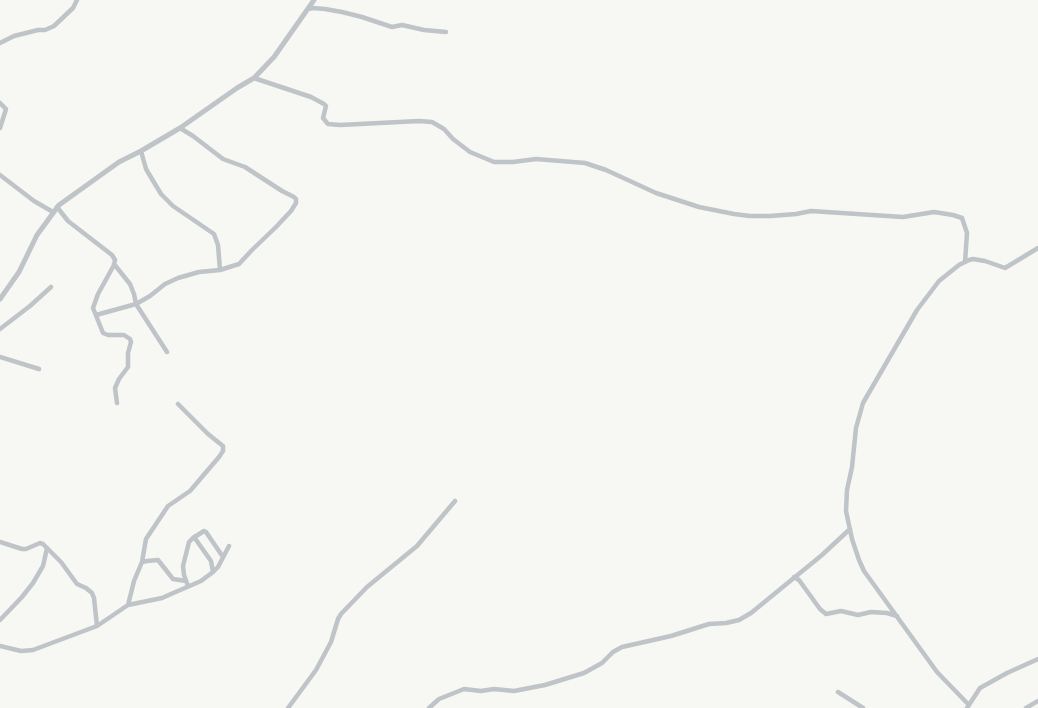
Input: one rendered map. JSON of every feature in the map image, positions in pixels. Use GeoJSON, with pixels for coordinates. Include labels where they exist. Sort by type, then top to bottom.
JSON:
{"type":"FeatureCollection","features":[{"type":"Feature","properties":{"kind":"street"},"geometry":{"type":"LineString","coordinates":[[0,43],[14,36],[46,30],[54,26],[73,8],[77,0]]}},
{"type":"Feature","properties":{"kind":"street"},"geometry":{"type":"LineString","coordinates":[[0,299],[19,272],[37,235],[55,209],[119,162],[180,128],[254,78],[274,57],[314,0]]}},
{"type":"Feature","properties":{"kind":"street"},"geometry":{"type":"LineString","coordinates":[[308,9],[342,12],[392,27],[402,25],[446,32]]}},
{"type":"Feature","properties":{"kind":"street"},"geometry":{"type":"LineString","coordinates":[[254,78],[311,97],[324,104],[326,106],[323,118],[328,123],[340,125],[429,121],[444,129],[470,152],[494,162],[536,159],[585,163],[668,197],[699,207],[734,214],[770,216],[811,211],[903,217],[934,212],[953,215],[962,218],[967,233],[965,262]]}},
{"type":"Feature","properties":{"kind":"street"},"geometry":{"type":"LineString","coordinates":[[0,104],[6,109],[0,128]]}},
{"type":"Feature","properties":{"kind":"street"},"geometry":{"type":"LineString","coordinates":[[96,315],[136,304],[178,278],[239,264],[291,212],[297,201],[245,167],[222,159],[180,128]]}},
{"type":"Feature","properties":{"kind":"street"},"geometry":{"type":"LineString","coordinates":[[141,151],[153,182],[168,201],[214,234],[218,245],[220,270]]}},
{"type":"Feature","properties":{"kind":"street"},"geometry":{"type":"LineString","coordinates":[[0,175],[34,201],[55,209],[112,255],[114,264],[93,308],[103,333],[124,335],[131,342],[126,370],[115,388],[117,403]]}},
{"type":"Feature","properties":{"kind":"street"},"geometry":{"type":"LineString","coordinates":[[1038,248],[1005,267],[973,259],[965,262],[939,281],[925,298],[863,403],[856,428],[846,511],[854,548],[864,570],[937,672],[968,707],[980,688],[1038,659]]}},
{"type":"Feature","properties":{"kind":"street"},"geometry":{"type":"LineString","coordinates":[[114,264],[130,284],[136,304],[167,352]]}},
{"type":"Feature","properties":{"kind":"street"},"geometry":{"type":"LineString","coordinates":[[0,329],[51,287]]}},
{"type":"Feature","properties":{"kind":"street"},"geometry":{"type":"LineString","coordinates":[[0,357],[39,369]]}},
{"type":"Feature","properties":{"kind":"street"},"geometry":{"type":"LineString","coordinates":[[128,605],[142,562],[146,539],[168,506],[190,491],[224,450],[223,446],[178,404]]}},
{"type":"Feature","properties":{"kind":"street"},"geometry":{"type":"LineString","coordinates":[[288,708],[316,670],[331,642],[341,614],[367,586],[417,546],[455,501]]}},
{"type":"Feature","properties":{"kind":"street"},"geometry":{"type":"LineString","coordinates":[[429,708],[439,699],[467,688],[483,691],[496,689],[514,691],[545,686],[584,673],[602,663],[622,647],[671,636],[709,624],[735,621],[751,613],[850,529]]}},
{"type":"Feature","properties":{"kind":"street"},"geometry":{"type":"LineString","coordinates":[[187,584],[183,570],[184,561],[189,542],[194,537],[206,532],[223,557]]}},
{"type":"Feature","properties":{"kind":"street"},"geometry":{"type":"LineString","coordinates":[[194,537],[210,561],[213,572]]}},
{"type":"Feature","properties":{"kind":"street"},"geometry":{"type":"LineString","coordinates":[[0,542],[22,549],[40,543],[47,548],[77,584],[92,593],[97,626]]}},
{"type":"Feature","properties":{"kind":"street"},"geometry":{"type":"LineString","coordinates":[[0,646],[21,651],[33,650],[97,626],[128,605],[162,598],[187,584],[201,581],[213,572],[229,546]]}},
{"type":"Feature","properties":{"kind":"street"},"geometry":{"type":"LineString","coordinates":[[0,620],[33,583],[43,566],[47,548]]}},
{"type":"Feature","properties":{"kind":"street"},"geometry":{"type":"LineString","coordinates":[[142,562],[158,560],[173,579],[187,584]]}},
{"type":"Feature","properties":{"kind":"street"},"geometry":{"type":"LineString","coordinates":[[794,577],[799,580],[826,614],[842,611],[858,615],[871,612],[897,616]]}},
{"type":"Feature","properties":{"kind":"street"},"geometry":{"type":"LineString","coordinates":[[838,692],[863,708]]}},
{"type":"Feature","properties":{"kind":"street"},"geometry":{"type":"LineString","coordinates":[[1026,708],[1038,701]]}}]}
